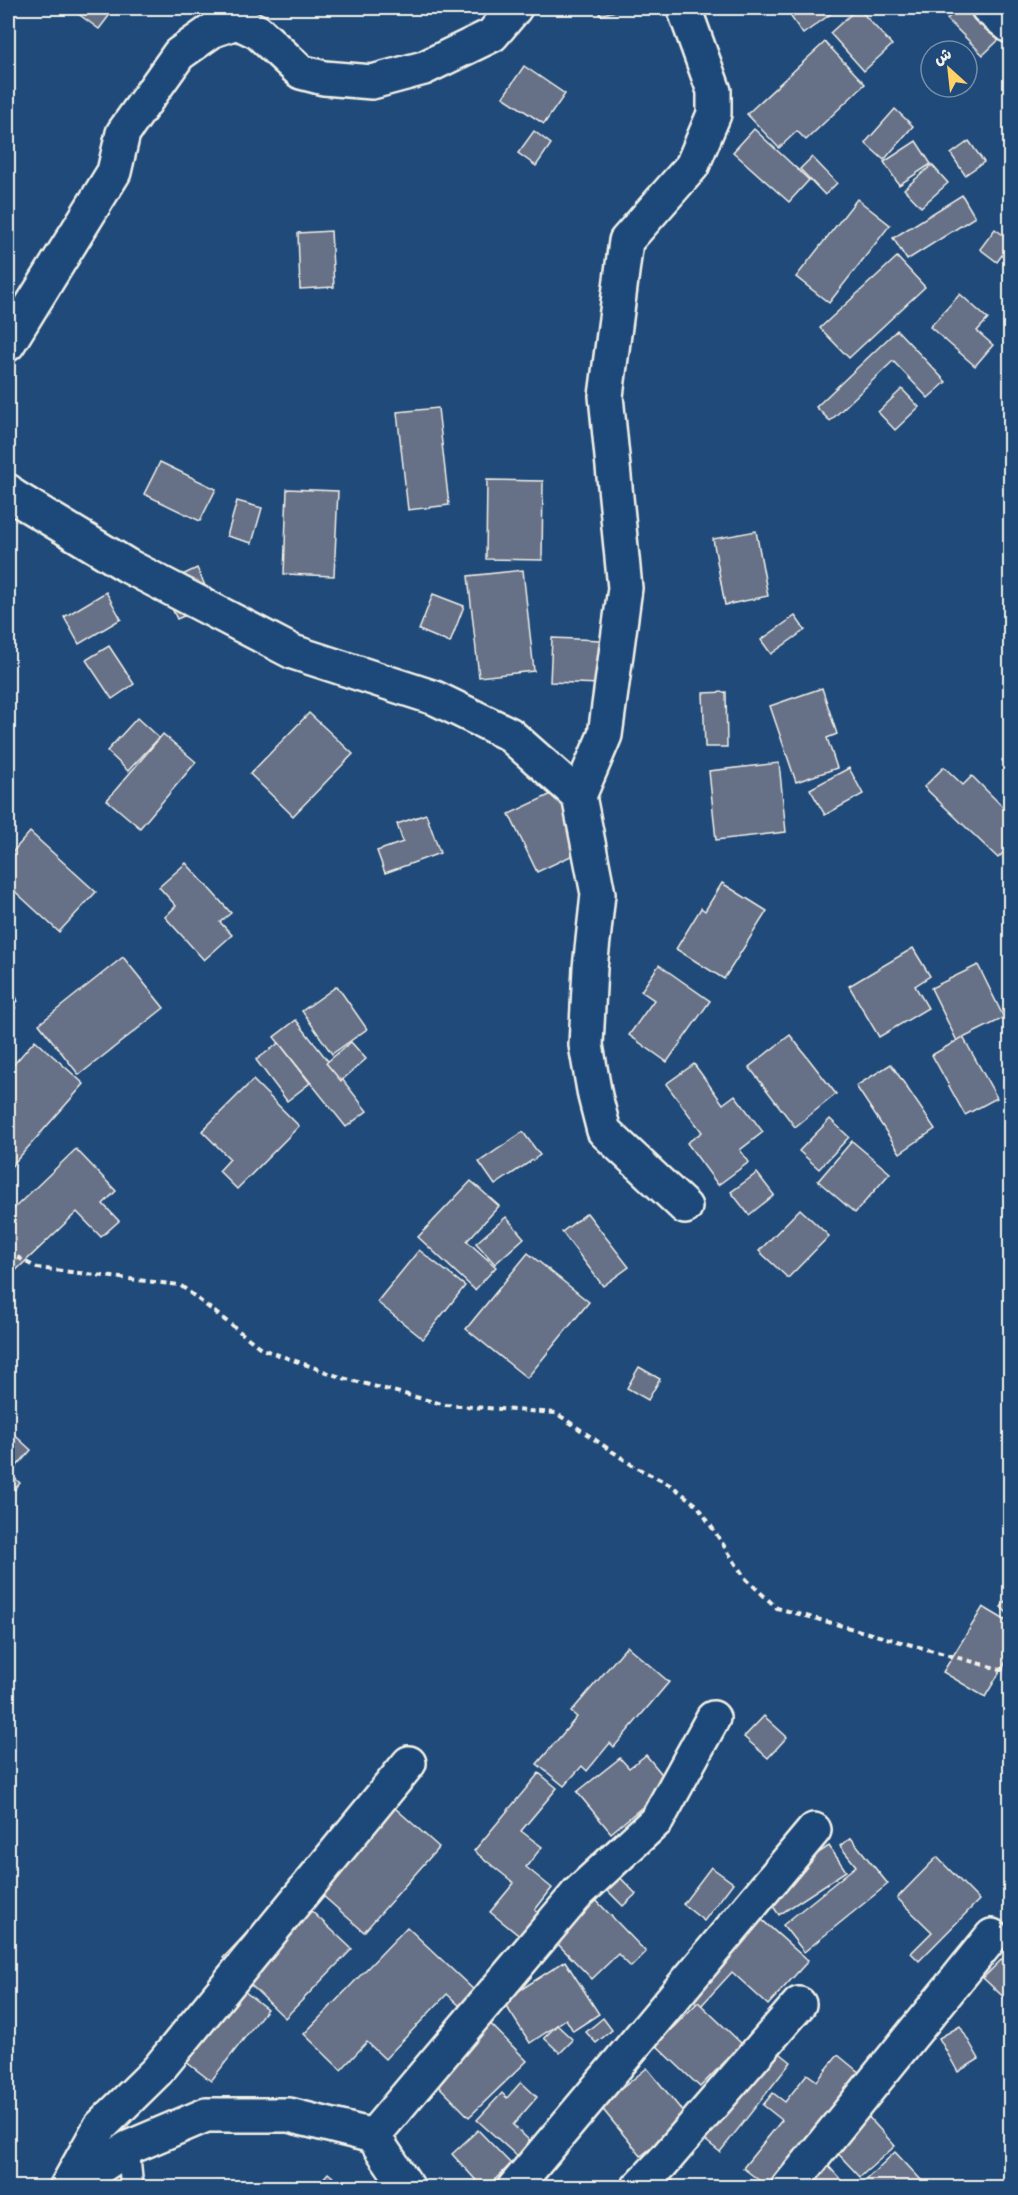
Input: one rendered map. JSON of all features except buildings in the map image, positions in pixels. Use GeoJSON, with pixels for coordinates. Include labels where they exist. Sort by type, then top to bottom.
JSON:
{"type":"FeatureCollection","features":[{"type":"Feature","properties":{"kind":"street"},"geometry":{"type":"LineString","coordinates":[[8,344],[114,172],[123,133],[180,54],[213,30],[237,22],[258,32],[302,72],[324,78],[372,82],[424,68],[492,35],[515,8]]}},
{"type":"Feature","properties":{"kind":"street"},"geometry":{"type":"LineString","coordinates":[[684,8],[714,92],[714,114],[692,166],[626,241],[606,396],[625,588],[605,735],[579,796],[598,894],[590,968],[586,1045],[604,1131],[685,1207]]}},
{"type":"Feature","properties":{"kind":"street"},"geometry":{"type":"LineString","coordinates":[[988,8],[1011,26]]}},
{"type":"Feature","properties":{"kind":"street"},"geometry":{"type":"LineString","coordinates":[[8,491],[11,495],[128,566],[293,652],[435,698],[509,734],[579,796]]}},
{"type":"Feature","properties":{"kind":"street"},"geometry":{"type":"LineString","coordinates":[[373,2136],[578,1893],[657,1820],[713,1718]]}},
{"type":"Feature","properties":{"kind":"street"},"geometry":{"type":"LineString","coordinates":[[67,2187],[100,2127],[157,2071],[409,1763]]}},
{"type":"Feature","properties":{"kind":"street"},"geometry":{"type":"LineString","coordinates":[[514,2187],[814,1830]]}},
{"type":"Feature","properties":{"kind":"street"},"geometry":{"type":"LineString","coordinates":[[788,2187],[992,1936]]}},
{"type":"Feature","properties":{"kind":"street"},"geometry":{"type":"LineString","coordinates":[[638,2187],[662,2163],[799,2004]]}},
{"type":"Feature","properties":{"kind":"street"},"geometry":{"type":"LineString","coordinates":[[67,2187],[128,2148],[206,2115],[289,2115],[373,2136],[408,2187]]}},
{"type":"Feature","properties":{"kind":"lane"},"geometry":{"type":"LineString","coordinates":[[128,2148],[132,2187]]}},
{"type":"Feature","properties":{"kind":"path"},"geometry":{"type":"LineString","coordinates":[[8,977],[17,1003],[8,1017]]}},
{"type":"Feature","properties":{"kind":"path"},"geometry":{"type":"LineString","coordinates":[[8,1252],[37,1268],[180,1285],[262,1348],[342,1378],[446,1405],[556,1413],[635,1467],[672,1486],[698,1506],[745,1578],[777,1608],[1011,1672]]}}]}
